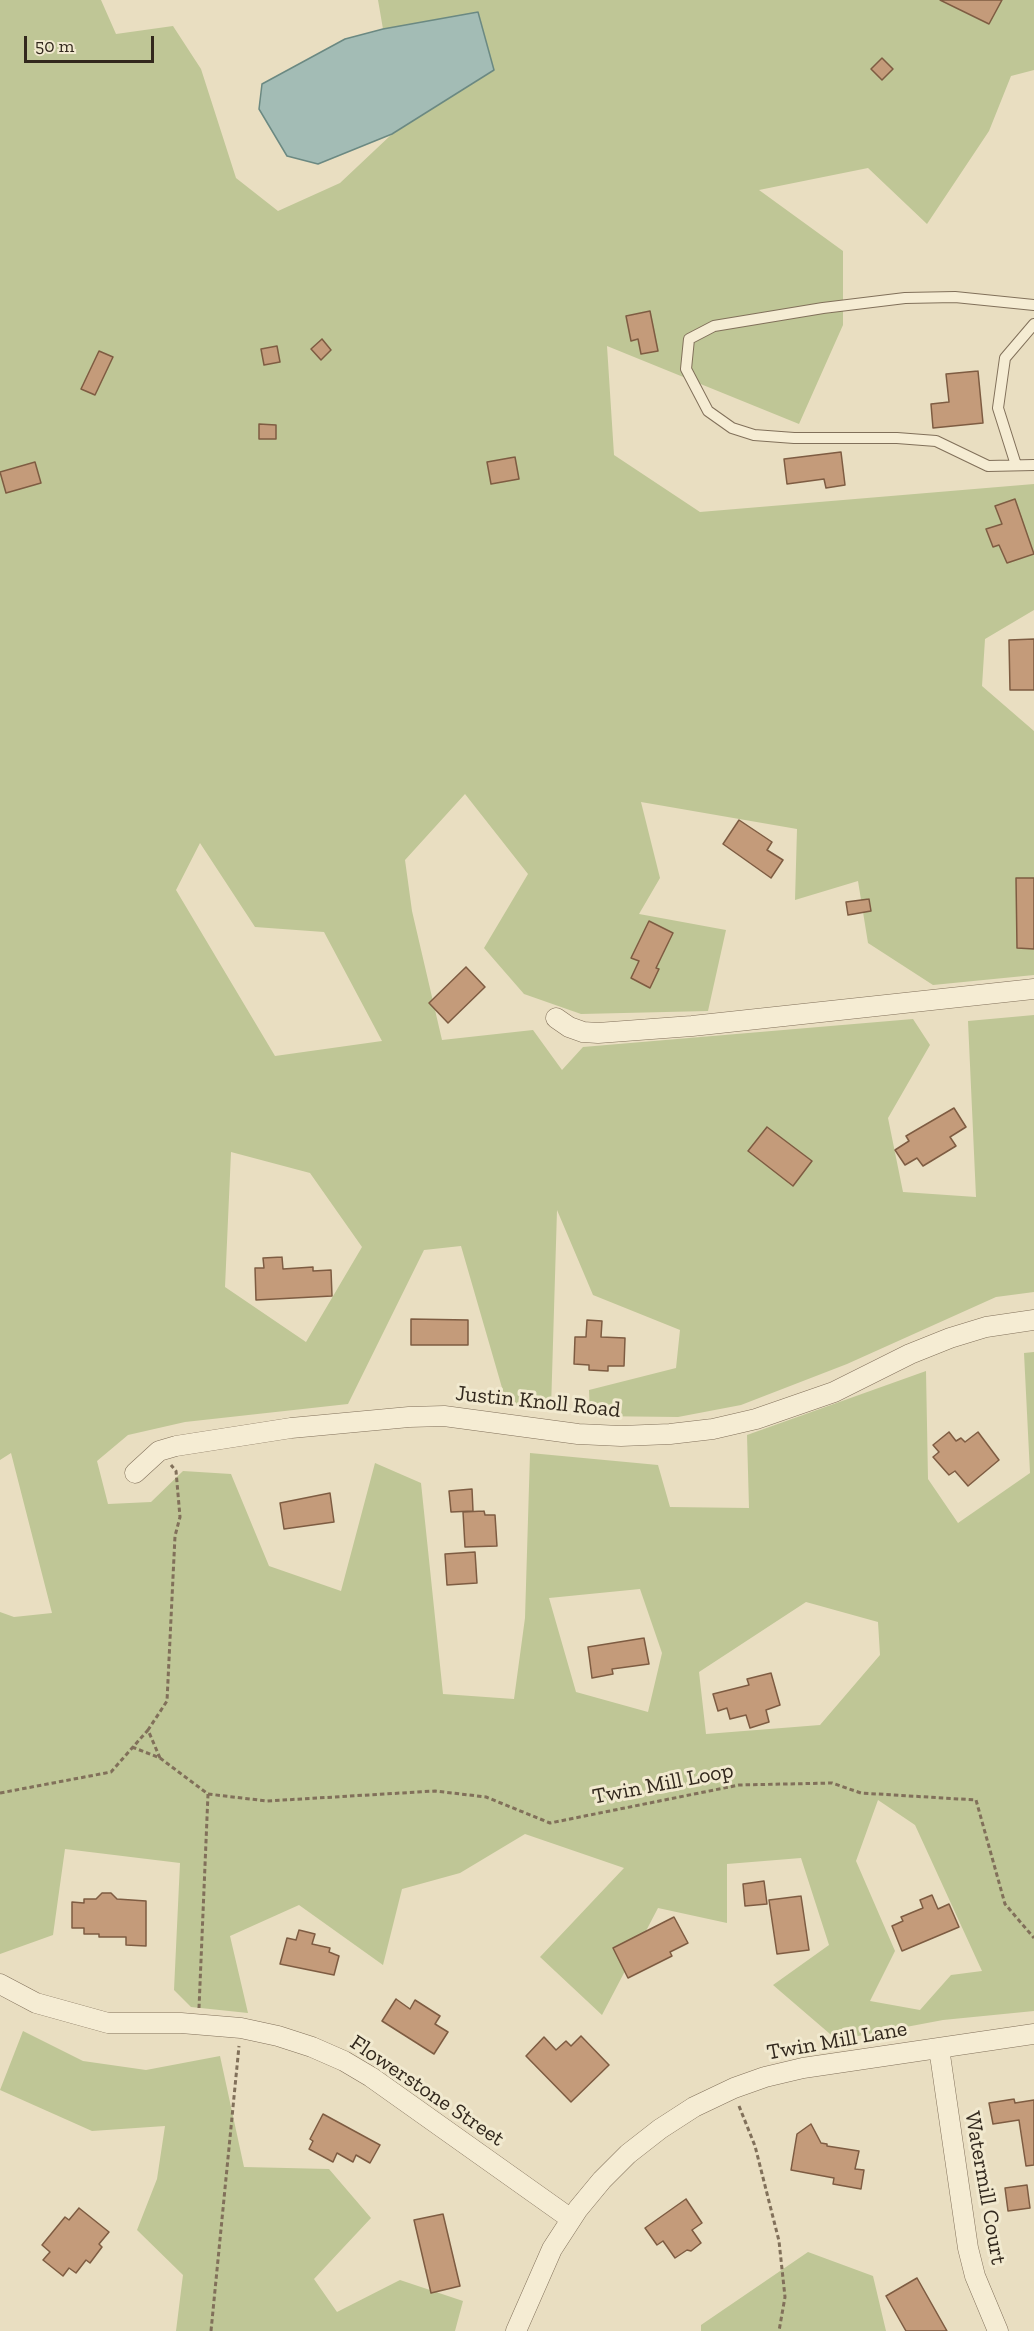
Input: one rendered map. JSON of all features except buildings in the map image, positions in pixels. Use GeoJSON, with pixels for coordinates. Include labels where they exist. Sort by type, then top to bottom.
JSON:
{"type":"FeatureCollection","features":[{"type":"Feature","properties":{"kind":"street"},"geometry":{"type":"LineString","coordinates":[[556,1018],[568,1027],[583,1032],[598,1032],[692,1026],[1034,988]]}},
{"type":"Feature","properties":{"kind":"street","name":"Justin Knoll Road"},"geometry":{"type":"LineString","coordinates":[[135,1473],[159,1451],[180,1445],[279,1430],[409,1417],[455,1417],[578,1434],[621,1436],[713,1429],[756,1419],[834,1392],[910,1354],[950,1338],[986,1327],[1034,1320]]}},
{"type":"Feature","properties":{"kind":"street","name":"Flowerstone Street"},"geometry":{"type":"LineString","coordinates":[[2,1991],[108,2023],[241,2028],[278,2036],[312,2047],[362,2072],[571,2219]]}},
{"type":"Feature","properties":{"kind":"street","name":"Twin Mill Lane"},"geometry":{"type":"LineString","coordinates":[[516,2331],[552,2249],[571,2219],[602,2180],[636,2147],[694,2107],[734,2088],[803,2067],[1034,2034]]}},
{"type":"Feature","properties":{"kind":"street","name":"Watermill Court"},"geometry":{"type":"LineString","coordinates":[[939,2048],[968,2248],[975,2276],[998,2331]]}},
{"type":"Feature","properties":{"kind":"lane"},"geometry":{"type":"LineString","coordinates":[[1034,306],[955,297],[904,298],[823,308],[714,326],[688,339],[686,369],[708,411],[732,428],[754,435],[936,441],[988,466],[1034,465]]}},
{"type":"Feature","properties":{"kind":"lane"},"geometry":{"type":"LineString","coordinates":[[1016,465],[998,408],[1005,358],[1034,324]]}},
{"type":"Feature","properties":{"kind":"path"},"geometry":{"type":"LineString","coordinates":[[0,1793],[111,1772],[148,1730],[167,1701],[175,1536],[180,1518],[176,1471],[159,1451]]}},
{"type":"Feature","properties":{"kind":"path"},"geometry":{"type":"LineString","coordinates":[[148,1730],[160,1758]]}},
{"type":"Feature","properties":{"kind":"path"},"geometry":{"type":"LineString","coordinates":[[132,1748],[160,1758],[208,1794],[198,2025]]}},
{"type":"Feature","properties":{"kind":"path","name":"Twin Mill Loop"},"geometry":{"type":"LineString","coordinates":[[208,1794],[267,1801],[435,1791],[486,1797],[550,1823],[739,1785],[832,1783],[861,1793],[976,1800],[1005,1904],[1034,1938]]}},
{"type":"Feature","properties":{"kind":"path"},"geometry":{"type":"LineString","coordinates":[[210,2331],[241,2028]]}},
{"type":"Feature","properties":{"kind":"path"},"geometry":{"type":"LineString","coordinates":[[734,2088],[755,2146],[779,2241],[785,2297],[779,2331]]}},
{"type":"Feature","properties":{"kind":"green space"},"geometry":{"type":"Polygon","coordinates":[[[0,0],[101,0],[116,34],[173,26],[201,69],[236,178],[278,211],[340,183],[392,134],[494,70],[478,12],[383,29],[378,0],[1034,0],[1034,70],[1011,76],[989,131],[927,224],[868,168],[759,190],[843,251],[843,325],[799,424],[607,346],[614,455],[700,512],[1034,484],[1034,610],[985,639],[982,686],[1034,731],[1034,975],[933,985],[868,943],[858,881],[795,900],[797,829],[641,802],[660,878],[639,914],[726,930],[708,1011],[581,1014],[524,994],[484,948],[528,874],[465,794],[405,860],[412,911],[442,1040],[533,1030],[562,1070],[583,1047],[913,1019],[930,1045],[888,1118],[903,1192],[976,1197],[968,1021],[1034,1015],[1034,1292],[996,1297],[847,1364],[741,1405],[678,1417],[590,1416],[589,1390],[676,1368],[680,1330],[593,1295],[557,1210],[551,1409],[507,1405],[461,1246],[424,1250],[348,1404],[185,1422],[128,1435],[97,1461],[108,1504],[151,1502],[183,1471],[231,1474],[269,1566],[341,1591],[375,1463],[421,1483],[443,1694],[514,1699],[525,1618],[530,1453],[658,1465],[670,1507],[749,1508],[747,1435],[926,1371],[928,1479],[958,1523],[1030,1473],[1024,1353],[1034,1352],[1034,2011],[943,2020],[837,2040],[773,1985],[829,1945],[801,1858],[727,1864],[727,1923],[658,1908],[602,2015],[540,1957],[624,1868],[525,1834],[460,1873],[402,1889],[383,1965],[299,1905],[230,1936],[248,2013],[191,2007],[174,1990],[180,1863],[65,1849],[53,1935],[0,1954],[0,1612],[14,1617],[52,1613],[11,1453],[0,1460],[0,0]],[[200,843],[176,890],[275,1056],[382,1041],[324,932],[255,927],[200,843]],[[231,1152],[225,1287],[306,1342],[362,1247],[310,1173],[231,1152]],[[640,1589],[549,1598],[576,1692],[648,1712],[662,1653],[640,1589]],[[806,1602],[699,1672],[706,1734],[820,1725],[880,1655],[878,1622],[806,1602]],[[878,1800],[856,1861],[895,1951],[870,2001],[920,2010],[951,1975],[982,1971],[915,1825],[878,1800]]]}},
{"type":"Feature","properties":{"kind":"green space"},"geometry":{"type":"Polygon","coordinates":[[[23,2031],[83,2061],[146,2070],[220,2056],[244,2167],[329,2169],[371,2218],[314,2279],[337,2312],[400,2280],[463,2301],[455,2331],[176,2331],[183,2275],[137,2230],[157,2179],[165,2126],[92,2131],[0,2090],[23,2031]]]}},
{"type":"Feature","properties":{"kind":"green space"},"geometry":{"type":"Polygon","coordinates":[[[808,2252],[873,2276],[886,2331],[701,2331],[701,2325],[808,2252]]]}},
{"type":"Feature","properties":{"kind":"water"},"geometry":{"type":"Polygon","coordinates":[[[478,12],[494,70],[392,134],[318,164],[287,156],[259,109],[262,84],[345,39],[383,29],[478,12]]]}}]}
